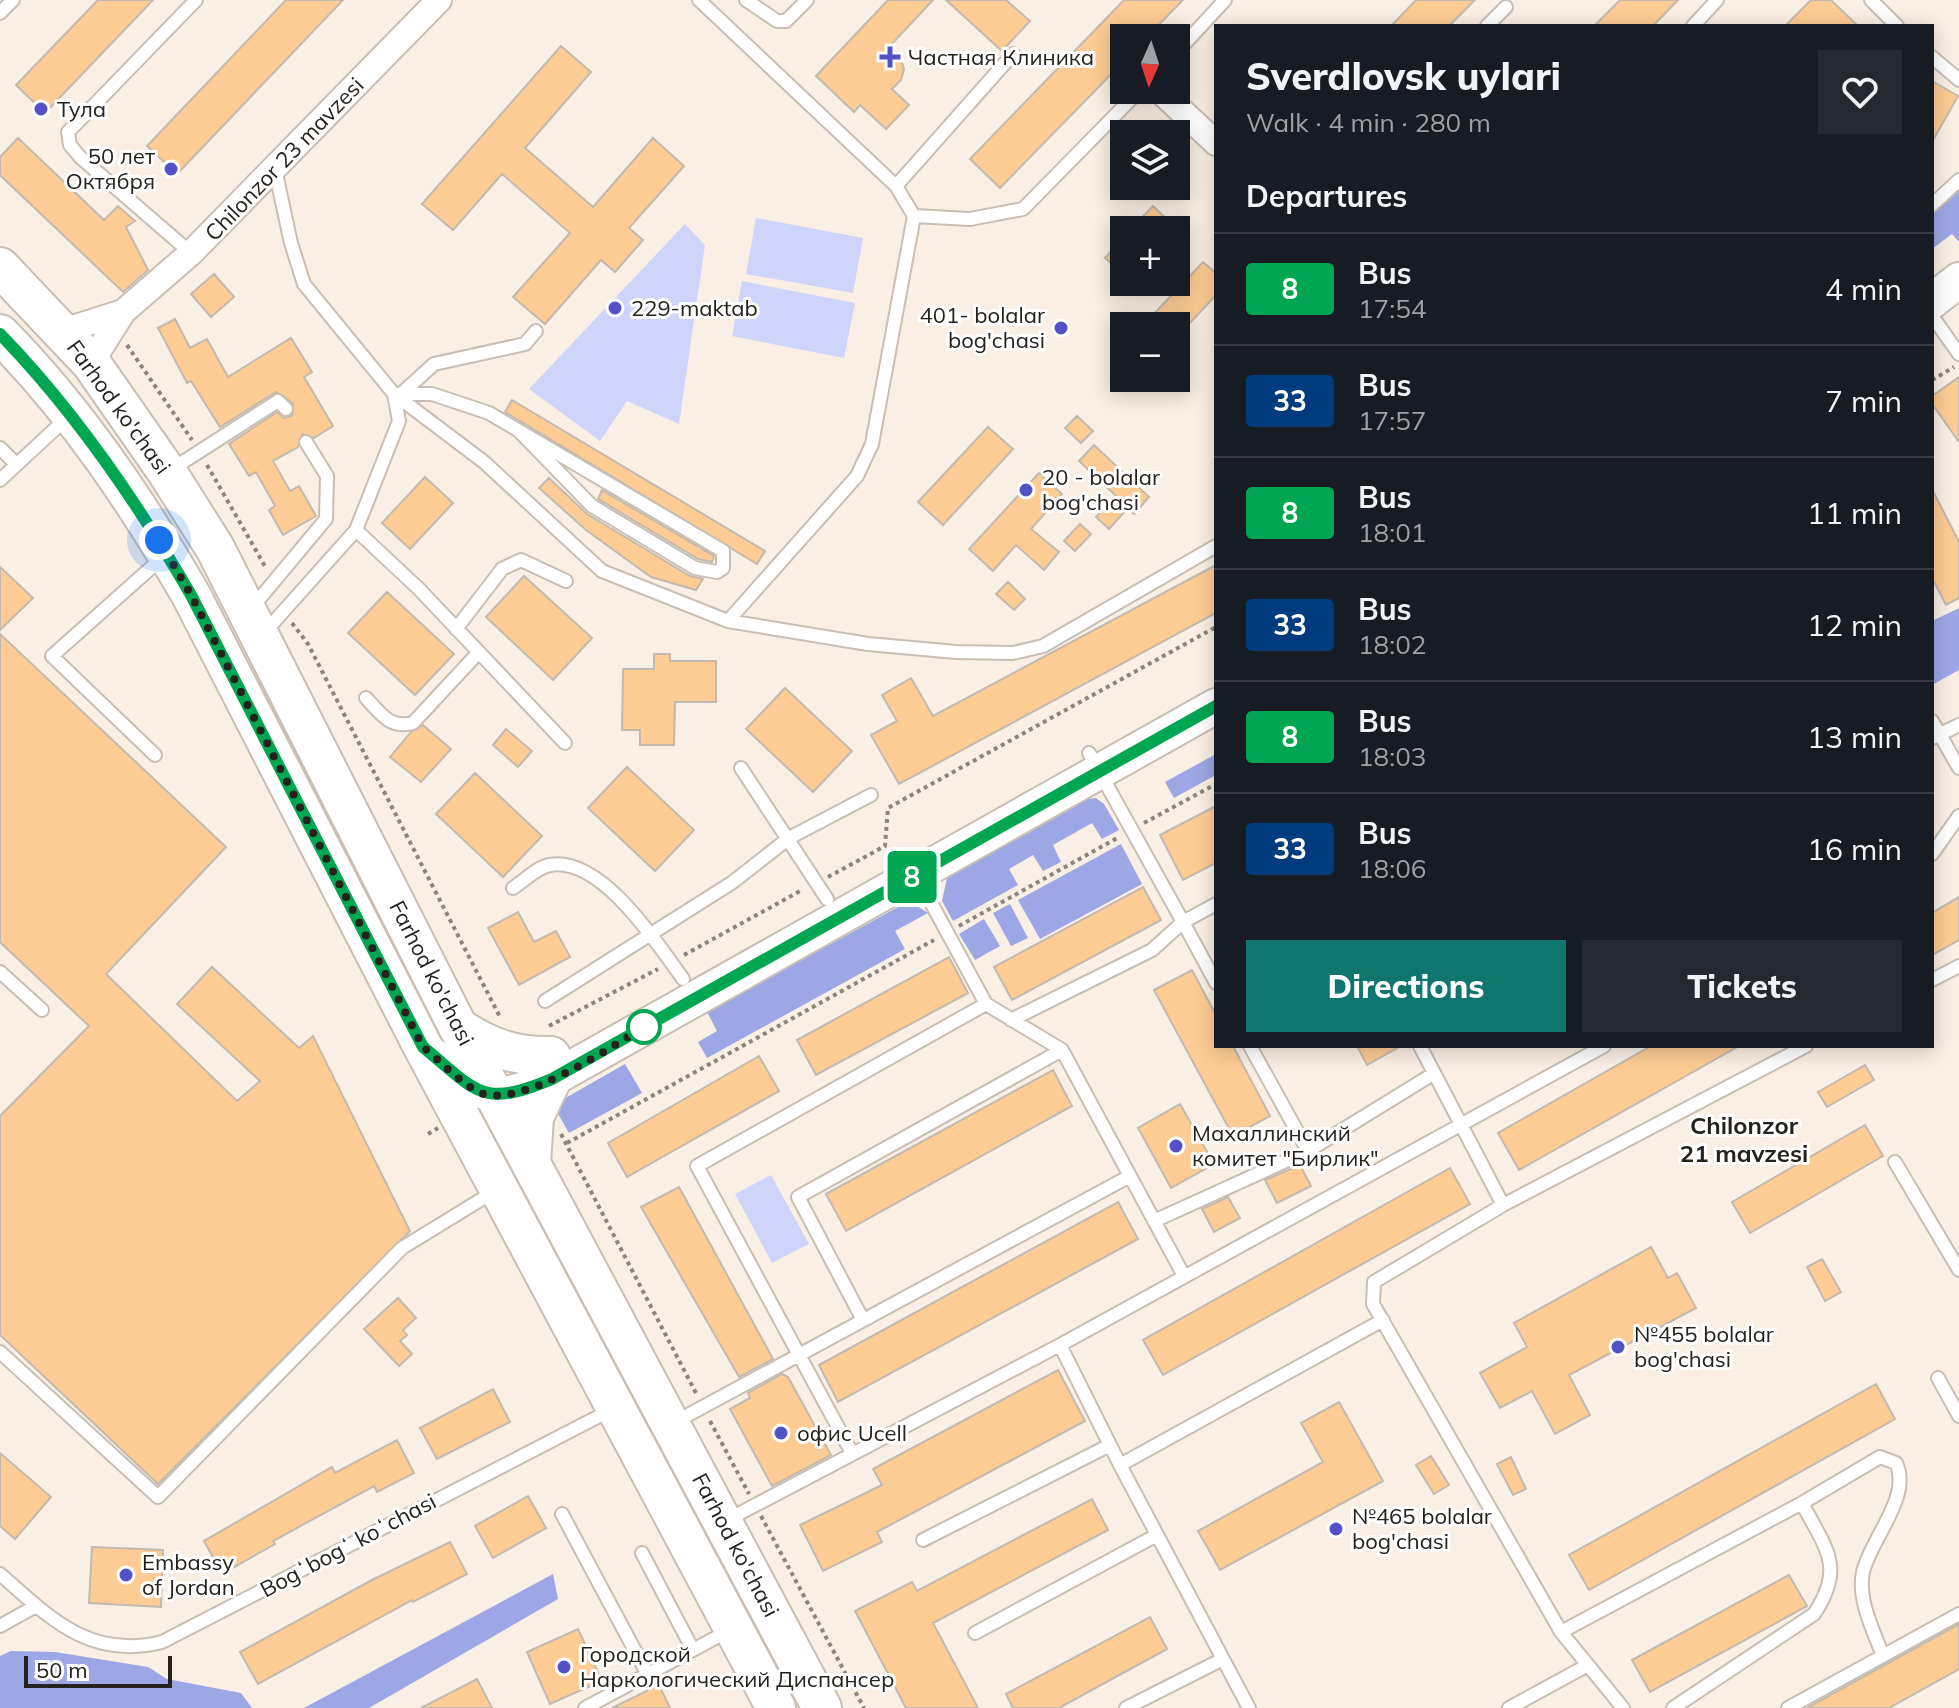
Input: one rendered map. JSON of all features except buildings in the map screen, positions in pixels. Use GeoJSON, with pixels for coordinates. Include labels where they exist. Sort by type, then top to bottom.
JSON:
{"type":"FeatureCollection","features":[{"type":"Feature","properties":{"kind":"main road"},"geometry":{"type":"LineString","coordinates":[[1934,280],[1959,261]]}},
{"type":"Feature","properties":{"kind":"main road","name":"Farhod ko'chasi"},"geometry":{"type":"LineString","coordinates":[[0,267],[91,363],[265,619],[458,1027],[822,1708]]}},
{"type":"Feature","properties":{"kind":"main road"},"geometry":{"type":"LineString","coordinates":[[1934,299],[1959,280]]}},
{"type":"Feature","properties":{"kind":"main road","name":"Farhod ko'chasi"},"geometry":{"type":"LineString","coordinates":[[0,334],[70,415],[167,553],[423,1047],[776,1708]]}},
{"type":"Feature","properties":{"kind":"main road"},"geometry":{"type":"LineString","coordinates":[[458,1027],[480,1042],[507,1052],[549,1054],[916,875],[1214,684]]}},
{"type":"Feature","properties":{"kind":"main road"},"geometry":{"type":"LineString","coordinates":[[491,1175],[488,1112],[495,1096],[549,1054],[677,971],[822,891],[1214,707]]}},
{"type":"Feature","properties":{"kind":"main road"},"geometry":{"type":"LineString","coordinates":[[423,1047],[479,1092],[495,1096]]}},
{"type":"Feature","properties":{"kind":"main road"},"geometry":{"type":"LineString","coordinates":[[531,1164],[534,1117],[549,1054]]}},
{"type":"Feature","properties":{"kind":"street","name":"Chilonzor 23 mavzesi"},"geometry":{"type":"LineString","coordinates":[[91,363],[119,319],[191,253],[439,0]]}},
{"type":"Feature","properties":{"kind":"street"},"geometry":{"type":"LineString","coordinates":[[1174,104],[1214,141]]}},
{"type":"Feature","properties":{"kind":"street","name":"Chilonzor 23 mavzesi"},"geometry":{"type":"LineString","coordinates":[[63,331],[119,319]]}},
{"type":"Feature","properties":{"kind":"lane"},"geometry":{"type":"LineString","coordinates":[[0,13],[13,0]]}},
{"type":"Feature","properties":{"kind":"lane"},"geometry":{"type":"LineString","coordinates":[[191,253],[80,157],[70,145],[68,132],[196,0]]}},
{"type":"Feature","properties":{"kind":"lane"},"geometry":{"type":"LineString","coordinates":[[699,0],[896,186],[914,216],[872,444],[857,476],[728,621]]}},
{"type":"Feature","properties":{"kind":"lane"},"geometry":{"type":"LineString","coordinates":[[746,0],[777,21],[786,21],[807,0]]}},
{"type":"Feature","properties":{"kind":"lane"},"geometry":{"type":"LineString","coordinates":[[1190,38],[1225,0]]}},
{"type":"Feature","properties":{"kind":"lane"},"geometry":{"type":"LineString","coordinates":[[1695,24],[1717,0]]}},
{"type":"Feature","properties":{"kind":"lane"},"geometry":{"type":"LineString","coordinates":[[1871,0],[1890,24]]}},
{"type":"Feature","properties":{"kind":"lane"},"geometry":{"type":"LineString","coordinates":[[1489,24],[1506,7]]}},
{"type":"Feature","properties":{"kind":"lane"},"geometry":{"type":"LineString","coordinates":[[896,186],[1013,54]]}},
{"type":"Feature","properties":{"kind":"lane"},"geometry":{"type":"LineString","coordinates":[[1934,59],[1959,80]]}},
{"type":"Feature","properties":{"kind":"lane"},"geometry":{"type":"LineString","coordinates":[[914,216],[970,219],[1023,209],[1126,104]]}},
{"type":"Feature","properties":{"kind":"lane"},"geometry":{"type":"LineString","coordinates":[[275,169],[291,243],[304,284],[397,394],[484,462],[602,571],[728,621],[868,644],[1013,653],[1043,646],[1214,547]]}},
{"type":"Feature","properties":{"kind":"lane"},"geometry":{"type":"LineString","coordinates":[[1934,203],[1959,180]]}},
{"type":"Feature","properties":{"kind":"lane"},"geometry":{"type":"LineString","coordinates":[[1934,319],[1959,354]]}},
{"type":"Feature","properties":{"kind":"lane"},"geometry":{"type":"LineString","coordinates":[[397,394],[434,364],[525,344],[536,331]]}},
{"type":"Feature","properties":{"kind":"lane"},"geometry":{"type":"LineString","coordinates":[[397,394],[432,394],[489,413],[723,551],[723,568],[717,572],[695,568],[592,506],[549,466],[519,431]]}},
{"type":"Feature","properties":{"kind":"lane"},"geometry":{"type":"LineString","coordinates":[[265,619],[356,530],[399,421],[397,394]]}},
{"type":"Feature","properties":{"kind":"lane"},"geometry":{"type":"LineString","coordinates":[[167,472],[278,401],[286,409]]}},
{"type":"Feature","properties":{"kind":"lane"},"geometry":{"type":"LineString","coordinates":[[0,480],[70,415]]}},
{"type":"Feature","properties":{"kind":"lane"},"geometry":{"type":"LineString","coordinates":[[265,619],[274,581],[326,519],[327,476],[306,442]]}},
{"type":"Feature","properties":{"kind":"lane"},"geometry":{"type":"LineString","coordinates":[[0,448],[16,464]]}},
{"type":"Feature","properties":{"kind":"lane"},"geometry":{"type":"LineString","coordinates":[[356,530],[565,743]]}},
{"type":"Feature","properties":{"kind":"lane"},"geometry":{"type":"LineString","coordinates":[[155,755],[52,656],[167,553]]}},
{"type":"Feature","properties":{"kind":"lane"},"geometry":{"type":"LineString","coordinates":[[456,629],[502,569],[513,562],[521,560],[566,581]]}},
{"type":"Feature","properties":{"kind":"lane"},"geometry":{"type":"LineString","coordinates":[[366,698],[390,723],[399,727],[413,723],[478,653]]}},
{"type":"Feature","properties":{"kind":"lane"},"geometry":{"type":"LineString","coordinates":[[1959,725],[1936,735],[1959,768]]}},
{"type":"Feature","properties":{"kind":"lane"},"geometry":{"type":"LineString","coordinates":[[1094,762],[1214,979]]}},
{"type":"Feature","properties":{"kind":"lane"},"geometry":{"type":"LineString","coordinates":[[741,768],[822,891]]}},
{"type":"Feature","properties":{"kind":"lane"},"geometry":{"type":"LineString","coordinates":[[545,1001],[733,882],[789,838],[871,795]]}},
{"type":"Feature","properties":{"kind":"lane"},"geometry":{"type":"LineString","coordinates":[[1934,851],[1959,816]]}},
{"type":"Feature","properties":{"kind":"lane"},"geometry":{"type":"LineString","coordinates":[[513,888],[546,865],[573,866],[595,878],[641,920],[677,971]]}},
{"type":"Feature","properties":{"kind":"lane"},"geometry":{"type":"LineString","coordinates":[[916,875],[986,1004],[1062,1050],[1184,1276]]}},
{"type":"Feature","properties":{"kind":"lane"},"geometry":{"type":"LineString","coordinates":[[1011,1020],[1152,950],[1183,922],[1214,905]]}},
{"type":"Feature","properties":{"kind":"lane"},"geometry":{"type":"LineString","coordinates":[[1934,979],[1959,966]]}},
{"type":"Feature","properties":{"kind":"lane"},"geometry":{"type":"LineString","coordinates":[[0,972],[42,1010]]}},
{"type":"Feature","properties":{"kind":"lane"},"geometry":{"type":"LineString","coordinates":[[852,1453],[697,1166],[986,1004]]}},
{"type":"Feature","properties":{"kind":"lane"},"geometry":{"type":"LineString","coordinates":[[1251,1048],[1308,1151]]}},
{"type":"Feature","properties":{"kind":"lane"},"geometry":{"type":"LineString","coordinates":[[1421,1048],[1503,1205]]}},
{"type":"Feature","properties":{"kind":"lane"},"geometry":{"type":"LineString","coordinates":[[724,1522],[1060,1345],[1600,1048]]}},
{"type":"Feature","properties":{"kind":"lane"},"geometry":{"type":"LineString","coordinates":[[1623,1708],[1561,1632],[1373,1304],[1374,1282],[1503,1205],[1802,1048]]}},
{"type":"Feature","properties":{"kind":"lane"},"geometry":{"type":"LineString","coordinates":[[863,1320],[798,1197],[1062,1050]]}},
{"type":"Feature","properties":{"kind":"lane"},"geometry":{"type":"LineString","coordinates":[[1154,1221],[1308,1151],[1433,1074]]}},
{"type":"Feature","properties":{"kind":"lane"},"geometry":{"type":"LineString","coordinates":[[1895,1162],[1959,1270]]}},
{"type":"Feature","properties":{"kind":"lane"},"geometry":{"type":"LineString","coordinates":[[0,1352],[158,1497],[402,1248],[491,1175]]}},
{"type":"Feature","properties":{"kind":"lane"},"geometry":{"type":"LineString","coordinates":[[672,1424],[1130,1176]]}},
{"type":"Feature","properties":{"kind":"lane"},"geometry":{"type":"LineString","coordinates":[[1120,1465],[1383,1320]]}},
{"type":"Feature","properties":{"kind":"lane"},"geometry":{"type":"LineString","coordinates":[[1060,1345],[1249,1708]]}},
{"type":"Feature","properties":{"kind":"lane"},"geometry":{"type":"LineString","coordinates":[[1938,1378],[1959,1416]]}},
{"type":"Feature","properties":{"kind":"lane","name":"Bogʻbogʻ koʻchasi"},"geometry":{"type":"LineString","coordinates":[[0,1574],[70,1632],[97,1643],[128,1648],[162,1642],[614,1409]]}},
{"type":"Feature","properties":{"kind":"lane"},"geometry":{"type":"LineString","coordinates":[[923,1540],[1110,1445]]}},
{"type":"Feature","properties":{"kind":"lane"},"geometry":{"type":"LineString","coordinates":[[1561,1632],[1802,1503],[1880,1457],[1896,1463],[1901,1473],[1898,1491],[1863,1573],[1871,1624],[1883,1656]]}},
{"type":"Feature","properties":{"kind":"lane"},"geometry":{"type":"LineString","coordinates":[[1673,1708],[1814,1614],[1829,1591],[1832,1563],[1802,1503]]}},
{"type":"Feature","properties":{"kind":"lane"},"geometry":{"type":"LineString","coordinates":[[562,1514],[648,1675]]}},
{"type":"Feature","properties":{"kind":"lane"},"geometry":{"type":"LineString","coordinates":[[975,1633],[1157,1535]]}},
{"type":"Feature","properties":{"kind":"lane"},"geometry":{"type":"LineString","coordinates":[[642,1553],[693,1650]]}},
{"type":"Feature","properties":{"kind":"lane"},"geometry":{"type":"LineString","coordinates":[[0,1626],[36,1606]]}},
{"type":"Feature","properties":{"kind":"lane"},"geometry":{"type":"LineString","coordinates":[[1788,1708],[1959,1614]]}},
{"type":"Feature","properties":{"kind":"lane"},"geometry":{"type":"LineString","coordinates":[[585,1708],[732,1628]]}},
{"type":"Feature","properties":{"kind":"lane"},"geometry":{"type":"LineString","coordinates":[[1126,1708],[1223,1659]]}},
{"type":"Feature","properties":{"kind":"lane"},"geometry":{"type":"LineString","coordinates":[[1509,1708],[1588,1665]]}},
{"type":"Feature","properties":{"kind":"path"},"geometry":{"type":"LineString","coordinates":[[119,319],[274,581]]}},
{"type":"Feature","properties":{"kind":"path"},"geometry":{"type":"LineString","coordinates":[[1934,379],[1959,364]]}},
{"type":"Feature","properties":{"kind":"path"},"geometry":{"type":"LineString","coordinates":[[265,619],[308,644],[506,1027]]}},
{"type":"Feature","properties":{"kind":"path"},"geometry":{"type":"LineString","coordinates":[[549,1054],[677,971],[822,891],[885,846],[888,808],[1214,628]]}},
{"type":"Feature","properties":{"kind":"path"},"geometry":{"type":"LineString","coordinates":[[567,1143],[1214,785]]}},
{"type":"Feature","properties":{"kind":"shaded area"},"geometry":{"type":"Polygon","coordinates":[[[1959,191],[1959,242],[1952,234],[1934,248],[1934,213],[1959,191]]]}},
{"type":"Feature","properties":{"kind":"shaded area"},"geometry":{"type":"Polygon","coordinates":[[[756,218],[863,238],[853,293],[746,274],[756,218]]]}},
{"type":"Feature","properties":{"kind":"shaded area"},"geometry":{"type":"Polygon","coordinates":[[[685,224],[705,245],[679,424],[627,401],[600,441],[529,389],[685,224]]]}},
{"type":"Feature","properties":{"kind":"shaded area"},"geometry":{"type":"Polygon","coordinates":[[[742,281],[855,303],[844,358],[732,336],[742,281]]]}},
{"type":"Feature","properties":{"kind":"shaded area"},"geometry":{"type":"Polygon","coordinates":[[[1959,608],[1959,670],[1934,684],[1934,620],[1959,608]]]}},
{"type":"Feature","properties":{"kind":"shaded area"},"geometry":{"type":"Polygon","coordinates":[[[1214,755],[1214,776],[1174,798],[1165,782],[1214,755]]]}},
{"type":"Feature","properties":{"kind":"shaded area"},"geometry":{"type":"Polygon","coordinates":[[[1096,798],[1104,804],[1119,830],[1102,839],[1092,823],[1053,845],[1061,862],[1043,871],[1033,855],[1009,869],[1018,885],[953,921],[942,901],[947,878],[1087,799],[1096,798]]]}},
{"type":"Feature","properties":{"kind":"shaded area"},"geometry":{"type":"Polygon","coordinates":[[[1121,844],[1142,884],[1040,939],[1018,900],[1121,844]]]}},
{"type":"Feature","properties":{"kind":"shaded area"},"geometry":{"type":"Polygon","coordinates":[[[909,901],[928,913],[895,931],[905,949],[707,1058],[698,1042],[717,1031],[707,1012],[909,901]]]}},
{"type":"Feature","properties":{"kind":"shaded area"},"geometry":{"type":"Polygon","coordinates":[[[1010,904],[1028,938],[1011,946],[993,913],[1010,904]]]}},
{"type":"Feature","properties":{"kind":"shaded area"},"geometry":{"type":"Polygon","coordinates":[[[984,919],[1000,946],[975,960],[959,934],[984,919]]]}},
{"type":"Feature","properties":{"kind":"shaded area"},"geometry":{"type":"Polygon","coordinates":[[[625,1064],[642,1093],[569,1133],[553,1105],[625,1064]]]}},
{"type":"Feature","properties":{"kind":"shaded area"},"geometry":{"type":"Polygon","coordinates":[[[771,1175],[809,1244],[772,1263],[735,1194],[771,1175]]]}},
{"type":"Feature","properties":{"kind":"shaded area"},"geometry":{"type":"Polygon","coordinates":[[[553,1574],[558,1599],[369,1708],[304,1708],[553,1574]]]}},
{"type":"Feature","properties":{"kind":"shaded area"},"geometry":{"type":"Polygon","coordinates":[[[11,1651],[55,1652],[148,1667],[167,1679],[241,1693],[252,1708],[0,1708],[0,1656],[11,1651]]]}},
{"type":"Feature","properties":{"kind":"bus line","name":"8"},"geometry":{"type":"LineString","coordinates":[[0,334],[43,381],[91,442],[150,526],[191,595],[423,1047],[479,1092],[495,1096],[521,1092],[552,1079],[1214,707]]}},
{"type":"Feature","properties":{"kind":"place","name":"Частная Клиника"},"geometry":{"type":"Point","coordinates":[890,57]}},
{"type":"Feature","properties":{"kind":"place","name":"Тула"},"geometry":{"type":"Point","coordinates":[41,109]}},
{"type":"Feature","properties":{"kind":"place","name":"50 лет Октября"},"geometry":{"type":"Point","coordinates":[171,169]}},
{"type":"Feature","properties":{"kind":"place","name":"229-maktab"},"geometry":{"type":"Point","coordinates":[615,308]}},
{"type":"Feature","properties":{"kind":"place","name":"401- bolalar bog'chasi"},"geometry":{"type":"Point","coordinates":[1061,328]}},
{"type":"Feature","properties":{"kind":"place","name":"20 - bolalar bog'chasi"},"geometry":{"type":"Point","coordinates":[1026,490]}},
{"type":"Feature","properties":{"kind":"place","name":"Махаллинский комитет \"Бирлик\""},"geometry":{"type":"Point","coordinates":[1176,1146]}},
{"type":"Feature","properties":{"kind":"place","name":"№455 bolalar bog'chasi"},"geometry":{"type":"Point","coordinates":[1618,1347]}},
{"type":"Feature","properties":{"kind":"place","name":"офис Ucell"},"geometry":{"type":"Point","coordinates":[781,1433]}},
{"type":"Feature","properties":{"kind":"place","name":"№465 bolalar bog'chasi"},"geometry":{"type":"Point","coordinates":[1336,1529]}},
{"type":"Feature","properties":{"kind":"place","name":"Embassy of Jordan"},"geometry":{"type":"Point","coordinates":[126,1575]}},
{"type":"Feature","properties":{"kind":"place","name":"Городской Наркологический Диспансер"},"geometry":{"type":"Point","coordinates":[564,1667]}},
{"type":"Feature","properties":{"kind":"district","name":"Chilonzor 21 mavzesi"},"geometry":{"type":"Point","coordinates":[1744,1140]}},
{"type":"Feature","properties":{"kind":"route"},"geometry":{"type":"LineString","coordinates":[[159,540],[191,595],[423,1047],[479,1092],[495,1096],[521,1092],[552,1079],[644,1027]]}}]}
